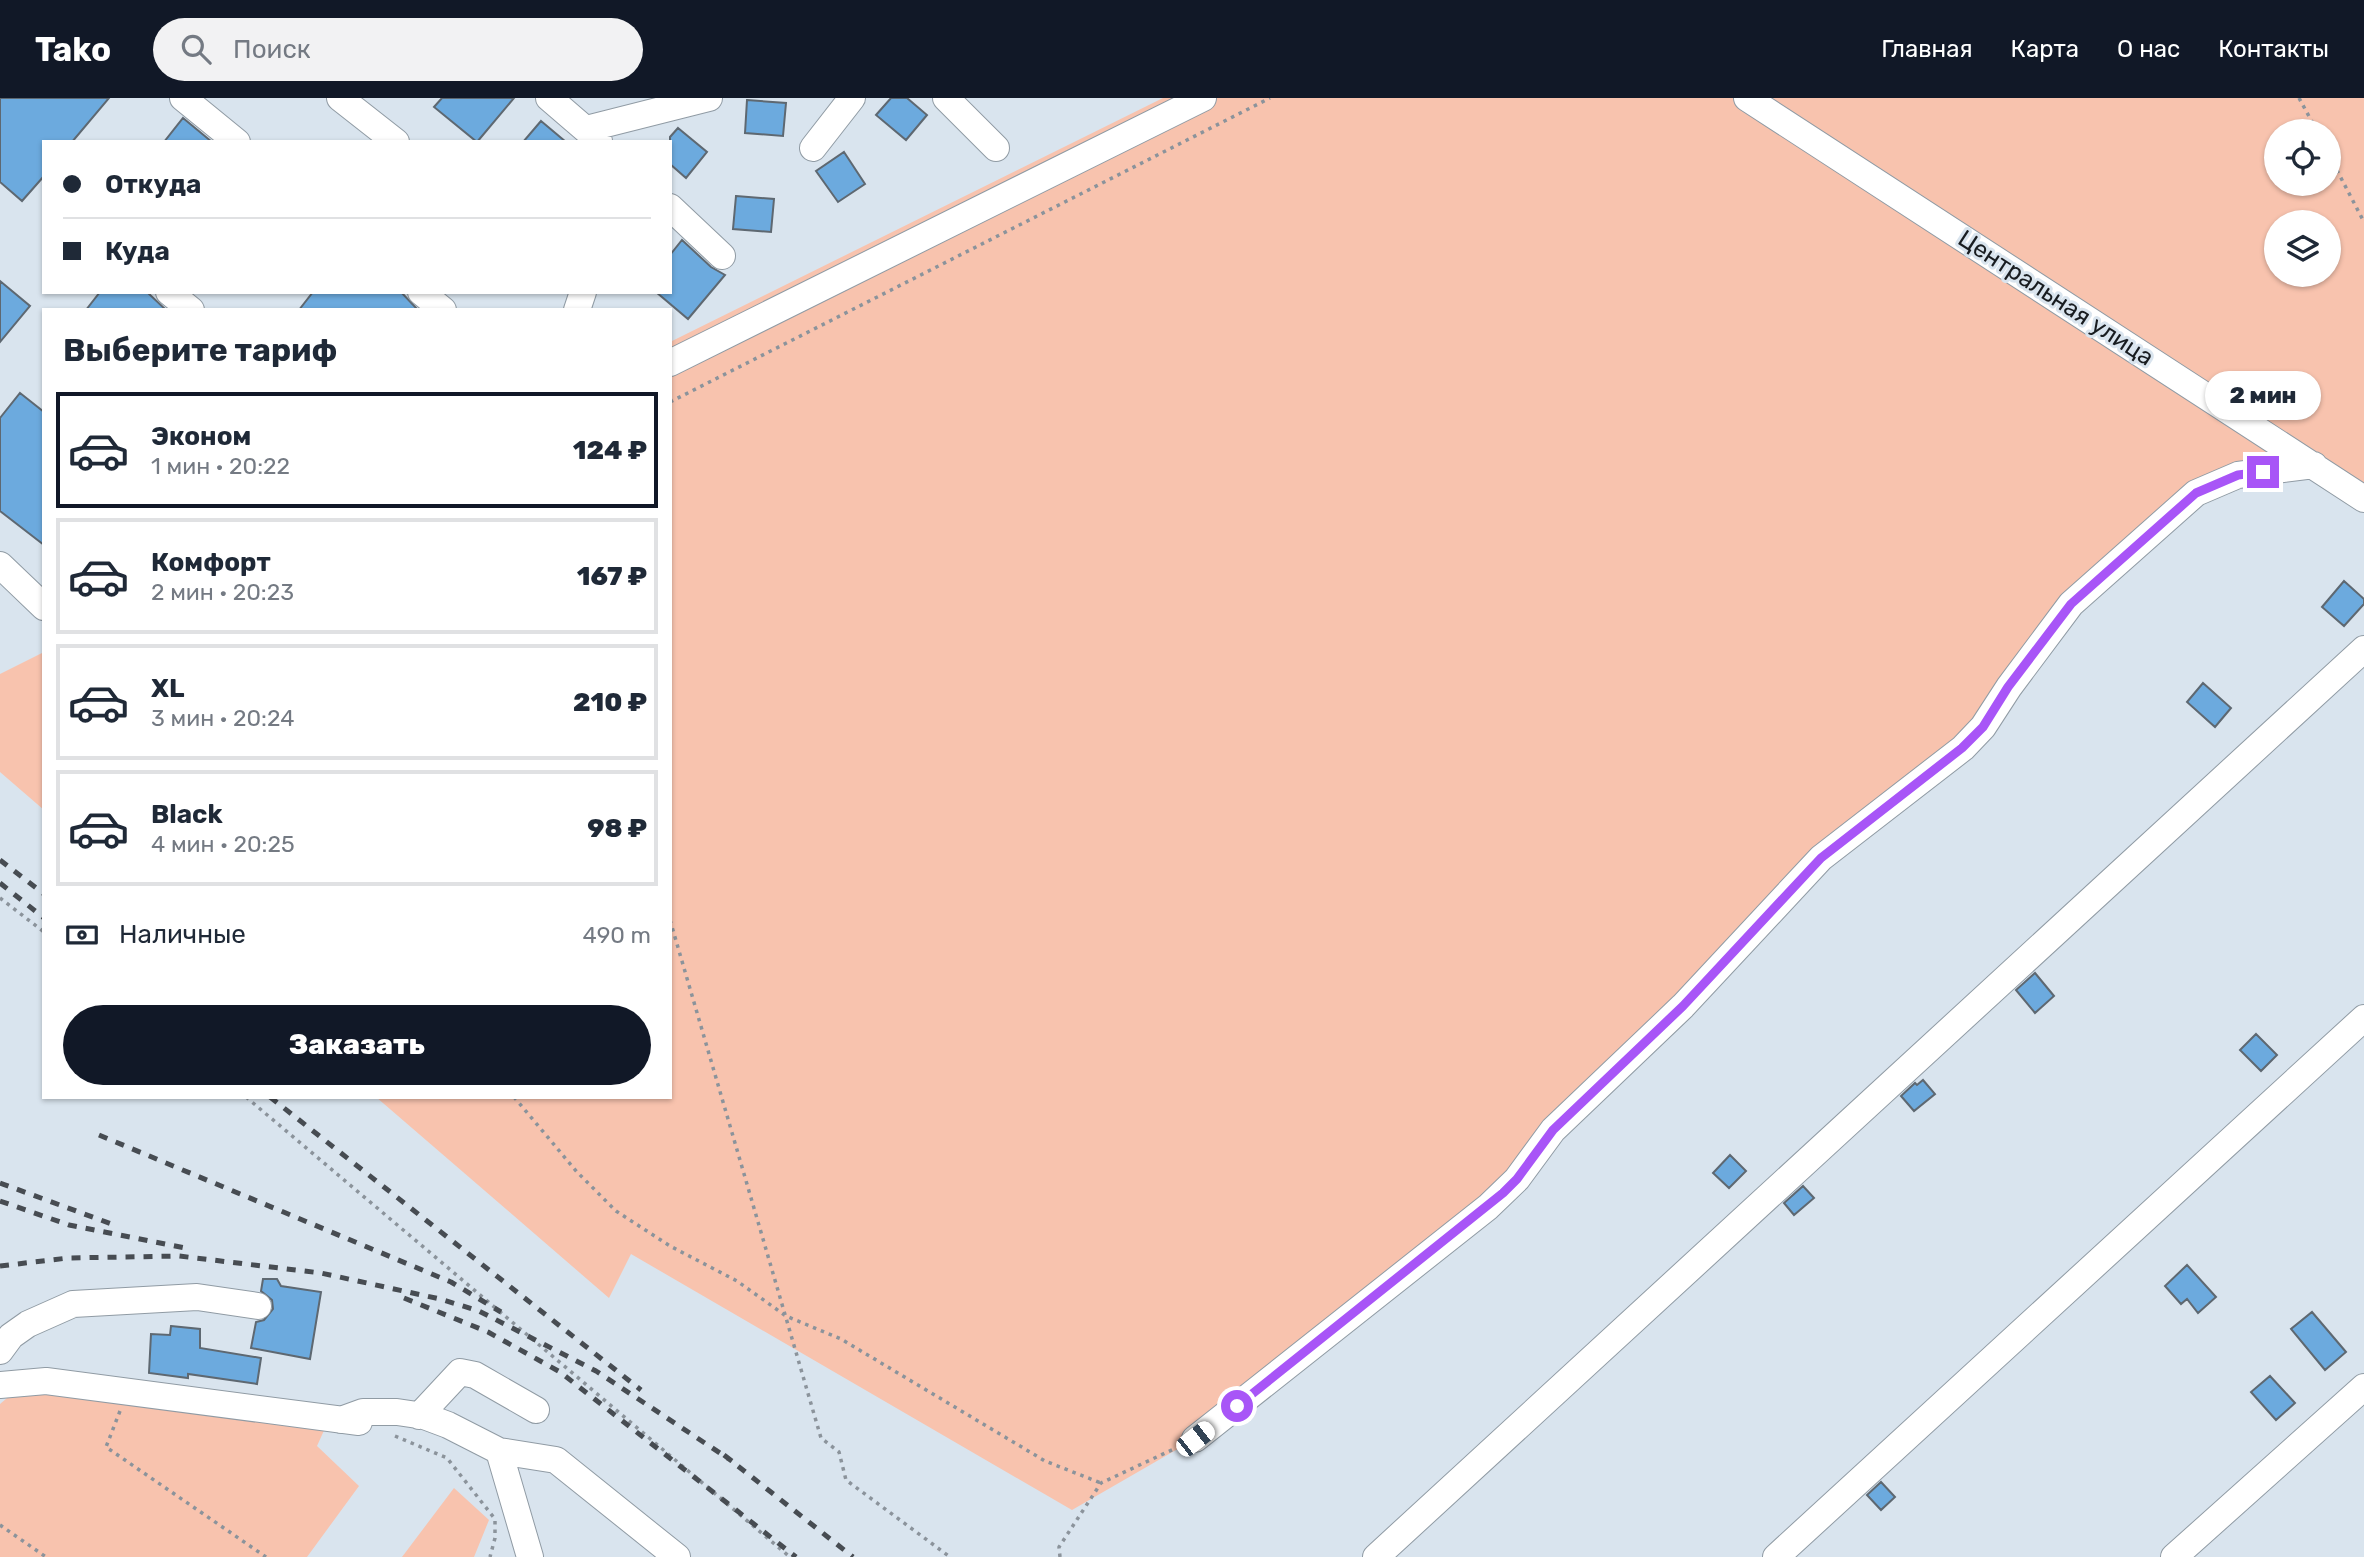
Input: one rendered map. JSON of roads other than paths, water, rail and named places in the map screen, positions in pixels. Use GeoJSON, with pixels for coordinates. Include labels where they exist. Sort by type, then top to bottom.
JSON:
{"type":"FeatureCollection","features":[{"type":"Feature","properties":{"kind":"street"},"geometry":{"type":"LineString","coordinates":[[183,98],[235,140]]}},
{"type":"Feature","properties":{"kind":"street"},"geometry":{"type":"LineString","coordinates":[[340,98],[393,140]]}},
{"type":"Feature","properties":{"kind":"street"},"geometry":{"type":"LineString","coordinates":[[549,98],[593,135],[709,98]]}},
{"type":"Feature","properties":{"kind":"street"},"geometry":{"type":"LineString","coordinates":[[813,148],[852,98]]}},
{"type":"Feature","properties":{"kind":"street"},"geometry":{"type":"LineString","coordinates":[[946,98],[996,148]]}},
{"type":"Feature","properties":{"kind":"street"},"geometry":{"type":"LineString","coordinates":[[672,362],[1203,98]]}},
{"type":"Feature","properties":{"kind":"street","name":"Центральная улица"},"geometry":{"type":"LineString","coordinates":[[1747,98],[2364,499]]}},
{"type":"Feature","properties":{"kind":"street"},"geometry":{"type":"LineString","coordinates":[[672,209],[722,256]]}},
{"type":"Feature","properties":{"kind":"street"},"geometry":{"type":"LineString","coordinates":[[171,294],[189,308]]}},
{"type":"Feature","properties":{"kind":"street"},"geometry":{"type":"LineString","coordinates":[[423,294],[441,308]]}},
{"type":"Feature","properties":{"kind":"street"},"geometry":{"type":"LineString","coordinates":[[1195,1439],[1488,1207],[1517,1179],[1553,1130],[1683,1006],[1821,858],[1962,748],[1983,727],[2008,687],[2071,604],[2196,493],[2238,475],[2314,465]]}},
{"type":"Feature","properties":{"kind":"street"},"geometry":{"type":"LineString","coordinates":[[0,565],[42,605]]}},
{"type":"Feature","properties":{"kind":"street"},"geometry":{"type":"LineString","coordinates":[[1376,1557],[2364,649]]}},
{"type":"Feature","properties":{"kind":"street"},"geometry":{"type":"LineString","coordinates":[[1776,1557],[2364,1018]]}},
{"type":"Feature","properties":{"kind":"street"},"geometry":{"type":"LineString","coordinates":[[0,1351],[11,1336],[28,1324],[73,1304],[197,1297],[258,1306]]}},
{"type":"Feature","properties":{"kind":"street"},"geometry":{"type":"LineString","coordinates":[[419,1416],[460,1372],[475,1375],[536,1410]]}},
{"type":"Feature","properties":{"kind":"street"},"geometry":{"type":"LineString","coordinates":[[0,1385],[46,1381],[368,1424]]}},
{"type":"Feature","properties":{"kind":"street"},"geometry":{"type":"LineString","coordinates":[[2174,1557],[2364,1387]]}},
{"type":"Feature","properties":{"kind":"street"},"geometry":{"type":"LineString","coordinates":[[341,1420],[363,1412],[397,1412],[419,1416],[448,1425],[499,1451],[556,1460],[677,1557]]}},
{"type":"Feature","properties":{"kind":"street"},"geometry":{"type":"LineString","coordinates":[[499,1451],[530,1557]]}},
{"type":"Feature","properties":{"kind":"railway"},"geometry":{"type":"LineString","coordinates":[[0,860],[42,892]]}},
{"type":"Feature","properties":{"kind":"railway"},"geometry":{"type":"LineString","coordinates":[[0,883],[42,916]]}},
{"type":"Feature","properties":{"kind":"railway"},"geometry":{"type":"LineString","coordinates":[[273,1099],[641,1390]]}},
{"type":"Feature","properties":{"kind":"railway"},"geometry":{"type":"LineString","coordinates":[[99,1135],[451,1282],[501,1312]]}},
{"type":"Feature","properties":{"kind":"railway"},"geometry":{"type":"LineString","coordinates":[[0,1183],[117,1226]]}},
{"type":"Feature","properties":{"kind":"railway"},"geometry":{"type":"LineString","coordinates":[[0,1201],[69,1225],[190,1249]]}},
{"type":"Feature","properties":{"kind":"railway"},"geometry":{"type":"LineString","coordinates":[[0,1266],[68,1258],[179,1256],[321,1273],[440,1299],[479,1311],[596,1371],[732,1461]]}},
{"type":"Feature","properties":{"kind":"railway"},"geometry":{"type":"LineString","coordinates":[[404,1298],[488,1332],[560,1372],[796,1557]]}},
{"type":"Feature","properties":{"kind":"railway"},"geometry":{"type":"LineString","coordinates":[[724,1455],[853,1557]]}}]}
